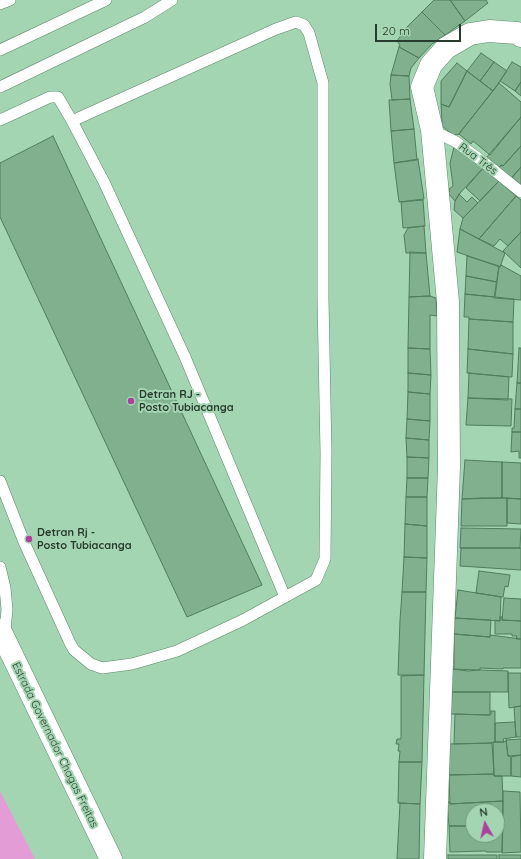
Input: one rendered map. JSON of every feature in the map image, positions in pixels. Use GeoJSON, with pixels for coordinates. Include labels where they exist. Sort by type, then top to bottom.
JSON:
{"type":"FeatureCollection","features":[{"type":"Feature","properties":{"kind":"street"},"geometry":{"type":"LineString","coordinates":[[435,859],[449,467],[448,302],[432,130],[422,87],[431,65],[446,48],[470,34],[489,31],[517,33],[521,36]]}},
{"type":"Feature","properties":{"kind":"street","name":"Estrada Governador Chagas Freitas"},"geometry":{"type":"LineString","coordinates":[[4,640],[111,859]]}},
{"type":"Feature","properties":{"kind":"lane"},"geometry":{"type":"LineString","coordinates":[[0,4],[10,0]]}},
{"type":"Feature","properties":{"kind":"lane"},"geometry":{"type":"LineString","coordinates":[[0,50],[106,0]]}},
{"type":"Feature","properties":{"kind":"lane"},"geometry":{"type":"LineString","coordinates":[[0,87],[146,17],[172,0]]}},
{"type":"Feature","properties":{"kind":"lane"},"geometry":{"type":"LineString","coordinates":[[0,481],[24,542],[70,643],[74,650],[91,664],[102,668],[132,664],[177,651],[243,620],[316,580],[325,559],[326,453],[323,299],[323,83],[309,33],[304,25],[296,22],[276,28],[72,121]]}},
{"type":"Feature","properties":{"kind":"lane"},"geometry":{"type":"LineString","coordinates":[[0,120],[50,97],[58,97],[104,182],[185,357],[285,597]]}},
{"type":"Feature","properties":{"kind":"lane","name":"Rua Três"},"geometry":{"type":"LineString","coordinates":[[432,130],[456,142],[521,192]]}},
{"type":"Feature","properties":{"kind":"lane"},"geometry":{"type":"LineString","coordinates":[[0,567],[5,588],[7,610],[4,640]]}},
{"type":"Feature","properties":{"kind":"shaded area"},"geometry":{"type":"Polygon","coordinates":[[[0,791],[35,859],[0,859],[0,791]]]}},
{"type":"Feature","properties":{"kind":"building"},"geometry":{"type":"Polygon","coordinates":[[[434,0],[450,0],[465,21],[445,35],[422,12],[434,0]]]}},
{"type":"Feature","properties":{"kind":"building"},"geometry":{"type":"Polygon","coordinates":[[[450,0],[486,0],[488,3],[465,21],[450,0]]]}},
{"type":"Feature","properties":{"kind":"building"},"geometry":{"type":"Polygon","coordinates":[[[422,12],[445,35],[432,44],[419,58],[399,47],[400,45],[397,41],[407,27],[422,12]]]}},
{"type":"Feature","properties":{"kind":"building"},"geometry":{"type":"Polygon","coordinates":[[[399,47],[419,58],[411,68],[409,76],[391,75],[399,47]]]}},
{"type":"Feature","properties":{"kind":"building"},"geometry":{"type":"Polygon","coordinates":[[[481,53],[494,62],[480,81],[467,71],[481,53]]]}},
{"type":"Feature","properties":{"kind":"building"},"geometry":{"type":"Polygon","coordinates":[[[494,62],[507,71],[493,91],[480,81],[494,62]]]}},
{"type":"Feature","properties":{"kind":"building"},"geometry":{"type":"Polygon","coordinates":[[[512,62],[521,67],[521,82],[515,91],[500,81],[512,62]]]}},
{"type":"Feature","properties":{"kind":"building"},"geometry":{"type":"Polygon","coordinates":[[[457,63],[467,71],[449,107],[441,104],[441,81],[457,63]]]}},
{"type":"Feature","properties":{"kind":"building"},"geometry":{"type":"Polygon","coordinates":[[[467,71],[493,91],[458,135],[456,134],[454,136],[441,125],[441,104],[449,107],[467,71]]]}},
{"type":"Feature","properties":{"kind":"building"},"geometry":{"type":"Polygon","coordinates":[[[391,75],[409,76],[410,99],[392,100],[390,84],[391,75]]]}},
{"type":"Feature","properties":{"kind":"building"},"geometry":{"type":"Polygon","coordinates":[[[521,82],[521,96],[515,91],[521,82]]]}},
{"type":"Feature","properties":{"kind":"building"},"geometry":{"type":"Polygon","coordinates":[[[499,83],[521,102],[521,117],[490,155],[473,141],[471,144],[459,134],[499,83]]]}},
{"type":"Feature","properties":{"kind":"building"},"geometry":{"type":"Polygon","coordinates":[[[410,99],[414,129],[391,131],[389,100],[410,99]]]}},
{"type":"Feature","properties":{"kind":"building"},"geometry":{"type":"Polygon","coordinates":[[[521,117],[521,146],[503,166],[501,165],[499,168],[486,158],[521,117]]]}},
{"type":"Feature","properties":{"kind":"building"},"geometry":{"type":"Polygon","coordinates":[[[414,129],[417,160],[394,163],[391,131],[414,129]]]}},
{"type":"Feature","properties":{"kind":"building","name":"Detran RJ - Posto Tubiacanga"},"geometry":{"type":"Polygon","coordinates":[[[53,136],[262,585],[187,617],[0,217],[0,163],[53,136]]]}},
{"type":"Feature","properties":{"kind":"building"},"geometry":{"type":"Polygon","coordinates":[[[521,146],[521,167],[511,179],[499,168],[501,165],[503,166],[521,146]]]}},
{"type":"Feature","properties":{"kind":"building"},"geometry":{"type":"Polygon","coordinates":[[[454,147],[484,167],[461,192],[455,201],[448,193],[450,191],[449,189],[453,186],[450,163],[454,147]]]}},
{"type":"Feature","properties":{"kind":"building"},"geometry":{"type":"Polygon","coordinates":[[[418,159],[424,199],[399,202],[394,163],[418,159]]]}},
{"type":"Feature","properties":{"kind":"building"},"geometry":{"type":"Polygon","coordinates":[[[484,167],[499,181],[480,201],[466,188],[484,167]]]}},
{"type":"Feature","properties":{"kind":"building"},"geometry":{"type":"Polygon","coordinates":[[[521,167],[521,185],[512,177],[521,167]]]}},
{"type":"Feature","properties":{"kind":"building"},"geometry":{"type":"Polygon","coordinates":[[[499,181],[516,196],[479,239],[460,229],[463,218],[499,181]]]}},
{"type":"Feature","properties":{"kind":"building"},"geometry":{"type":"Polygon","coordinates":[[[459,194],[467,202],[472,197],[478,203],[463,218],[454,210],[455,201],[459,194]]]}},
{"type":"Feature","properties":{"kind":"building"},"geometry":{"type":"Polygon","coordinates":[[[516,196],[521,200],[521,232],[508,246],[500,239],[494,246],[479,239],[516,196]]]}},
{"type":"Feature","properties":{"kind":"building"},"geometry":{"type":"Polygon","coordinates":[[[423,200],[425,226],[403,228],[401,202],[423,200]]]}},
{"type":"Feature","properties":{"kind":"building"},"geometry":{"type":"Polygon","coordinates":[[[424,226],[426,253],[406,253],[404,235],[408,228],[424,226]]]}},
{"type":"Feature","properties":{"kind":"building"},"geometry":{"type":"Polygon","coordinates":[[[460,229],[505,253],[500,267],[457,252],[460,229]]]}},
{"type":"Feature","properties":{"kind":"building"},"geometry":{"type":"Polygon","coordinates":[[[521,232],[521,268],[503,251],[521,232]]]}},
{"type":"Feature","properties":{"kind":"building"},"geometry":{"type":"Polygon","coordinates":[[[410,252],[426,253],[430,296],[409,297],[410,252]]]}},
{"type":"Feature","properties":{"kind":"building"},"geometry":{"type":"Polygon","coordinates":[[[467,256],[499,266],[497,282],[466,276],[467,256]]]}},
{"type":"Feature","properties":{"kind":"building"},"geometry":{"type":"Polygon","coordinates":[[[501,265],[521,276],[521,300],[494,298],[499,266],[500,267],[501,265]]]}},
{"type":"Feature","properties":{"kind":"building"},"geometry":{"type":"Polygon","coordinates":[[[466,276],[497,282],[495,297],[465,294],[466,276]]]}},
{"type":"Feature","properties":{"kind":"building"},"geometry":{"type":"Polygon","coordinates":[[[465,294],[514,299],[513,322],[469,319],[469,317],[464,317],[465,294]]]}},
{"type":"Feature","properties":{"kind":"building"},"geometry":{"type":"Polygon","coordinates":[[[430,296],[436,298],[437,316],[430,315],[430,349],[408,348],[409,297],[430,296]]]}},
{"type":"Feature","properties":{"kind":"building"},"geometry":{"type":"Polygon","coordinates":[[[469,319],[513,322],[513,354],[468,349],[469,319]]]}},
{"type":"Feature","properties":{"kind":"building"},"geometry":{"type":"Polygon","coordinates":[[[408,348],[430,349],[431,375],[408,373],[408,348]]]}},
{"type":"Feature","properties":{"kind":"building"},"geometry":{"type":"Polygon","coordinates":[[[519,348],[521,348],[521,383],[517,383],[519,348]]]}},
{"type":"Feature","properties":{"kind":"building"},"geometry":{"type":"Polygon","coordinates":[[[468,349],[513,354],[512,377],[467,373],[468,349]]]}},
{"type":"Feature","properties":{"kind":"building"},"geometry":{"type":"Polygon","coordinates":[[[408,373],[431,375],[430,394],[408,392],[408,373]]]}},
{"type":"Feature","properties":{"kind":"building"},"geometry":{"type":"Polygon","coordinates":[[[469,373],[509,377],[508,400],[468,398],[469,373]]]}},
{"type":"Feature","properties":{"kind":"building"},"geometry":{"type":"Polygon","coordinates":[[[517,383],[521,383],[521,409],[515,409],[517,383]]]}},
{"type":"Feature","properties":{"kind":"building"},"geometry":{"type":"Polygon","coordinates":[[[408,392],[430,394],[430,421],[407,419],[408,392]]]}},
{"type":"Feature","properties":{"kind":"building"},"geometry":{"type":"Polygon","coordinates":[[[468,398],[512,399],[511,426],[466,425],[468,398]]]}},
{"type":"Feature","properties":{"kind":"building"},"geometry":{"type":"Polygon","coordinates":[[[515,409],[521,409],[521,432],[512,432],[512,428],[514,428],[515,409]]]}},
{"type":"Feature","properties":{"kind":"building"},"geometry":{"type":"Polygon","coordinates":[[[407,419],[430,421],[429,440],[406,438],[407,419]]]}},
{"type":"Feature","properties":{"kind":"building"},"geometry":{"type":"Polygon","coordinates":[[[512,432],[521,432],[521,458],[519,458],[519,451],[511,452],[512,432]]]}},
{"type":"Feature","properties":{"kind":"building"},"geometry":{"type":"Polygon","coordinates":[[[406,438],[429,440],[429,458],[407,457],[406,438]]]}},
{"type":"Feature","properties":{"kind":"building"},"geometry":{"type":"Polygon","coordinates":[[[407,457],[429,458],[428,478],[407,478],[407,457]]]}},
{"type":"Feature","properties":{"kind":"building"},"geometry":{"type":"Polygon","coordinates":[[[465,460],[502,462],[502,498],[462,499],[465,460]]]}},
{"type":"Feature","properties":{"kind":"building"},"geometry":{"type":"Polygon","coordinates":[[[502,462],[521,463],[521,499],[502,498],[502,462]]]}},
{"type":"Feature","properties":{"kind":"building"},"geometry":{"type":"Polygon","coordinates":[[[407,478],[428,478],[427,497],[406,497],[407,478]]]}},
{"type":"Feature","properties":{"kind":"building"},"geometry":{"type":"Polygon","coordinates":[[[406,497],[427,497],[427,526],[405,524],[406,497]]]}},
{"type":"Feature","properties":{"kind":"building"},"geometry":{"type":"Polygon","coordinates":[[[507,498],[507,526],[461,526],[462,499],[507,498]]]}},
{"type":"Feature","properties":{"kind":"building"},"geometry":{"type":"Polygon","coordinates":[[[507,498],[521,499],[521,524],[507,523],[507,498]]]}},
{"type":"Feature","properties":{"kind":"building"},"geometry":{"type":"Polygon","coordinates":[[[405,524],[427,526],[427,558],[404,557],[405,524]]]}},
{"type":"Feature","properties":{"kind":"building"},"geometry":{"type":"Polygon","coordinates":[[[461,528],[521,529],[520,548],[460,548],[461,528]]]}},
{"type":"Feature","properties":{"kind":"building"},"geometry":{"type":"Polygon","coordinates":[[[461,548],[521,548],[521,570],[460,566],[461,548]]]}},
{"type":"Feature","properties":{"kind":"building"},"geometry":{"type":"Polygon","coordinates":[[[404,557],[427,558],[426,592],[402,592],[404,557]]]}},
{"type":"Feature","properties":{"kind":"building"},"geometry":{"type":"Polygon","coordinates":[[[479,571],[510,575],[508,587],[505,586],[503,597],[476,593],[479,571]]]}},
{"type":"Feature","properties":{"kind":"building"},"geometry":{"type":"Polygon","coordinates":[[[458,590],[501,597],[500,621],[455,618],[458,590]]]}},
{"type":"Feature","properties":{"kind":"building"},"geometry":{"type":"Polygon","coordinates":[[[402,592],[426,592],[424,675],[398,675],[402,592]]]}},
{"type":"Feature","properties":{"kind":"building"},"geometry":{"type":"Polygon","coordinates":[[[504,598],[521,599],[521,621],[502,620],[504,598]]]}},
{"type":"Feature","properties":{"kind":"building"},"geometry":{"type":"Polygon","coordinates":[[[500,617],[502,617],[502,620],[521,621],[521,639],[516,639],[517,636],[512,636],[512,634],[495,634],[495,620],[500,621],[500,617]]]}},
{"type":"Feature","properties":{"kind":"building"},"geometry":{"type":"Polygon","coordinates":[[[455,618],[491,620],[490,637],[454,634],[455,618]]]}},
{"type":"Feature","properties":{"kind":"building"},"geometry":{"type":"Polygon","coordinates":[[[454,634],[490,637],[490,635],[521,639],[521,668],[480,668],[480,670],[468,671],[452,669],[454,669],[454,634]]]}},
{"type":"Feature","properties":{"kind":"building"},"geometry":{"type":"Polygon","coordinates":[[[452,669],[508,671],[508,692],[451,692],[452,669]]]}},
{"type":"Feature","properties":{"kind":"building"},"geometry":{"type":"Polygon","coordinates":[[[508,673],[521,673],[521,706],[509,708],[508,673]]]}},
{"type":"Feature","properties":{"kind":"building"},"geometry":{"type":"Polygon","coordinates":[[[424,675],[422,762],[399,762],[399,744],[396,744],[397,739],[401,739],[401,676],[424,675]]]}},
{"type":"Feature","properties":{"kind":"building"},"geometry":{"type":"Polygon","coordinates":[[[452,692],[490,692],[490,715],[451,714],[452,692]]]}},
{"type":"Feature","properties":{"kind":"building"},"geometry":{"type":"Polygon","coordinates":[[[521,706],[521,737],[516,737],[514,707],[521,706]]]}},
{"type":"Feature","properties":{"kind":"building"},"geometry":{"type":"Polygon","coordinates":[[[491,711],[495,711],[495,742],[454,744],[455,714],[490,715],[491,711]]]}},
{"type":"Feature","properties":{"kind":"building"},"geometry":{"type":"Polygon","coordinates":[[[515,722],[516,737],[503,739],[504,742],[495,742],[495,723],[515,722]]]}},
{"type":"Feature","properties":{"kind":"building"},"geometry":{"type":"Polygon","coordinates":[[[521,739],[521,755],[508,756],[506,740],[521,739]]]}},
{"type":"Feature","properties":{"kind":"building"},"geometry":{"type":"Polygon","coordinates":[[[506,740],[508,756],[511,757],[511,776],[494,776],[493,742],[504,742],[506,740]]]}},
{"type":"Feature","properties":{"kind":"building"},"geometry":{"type":"Polygon","coordinates":[[[492,743],[494,774],[449,775],[449,744],[492,743]]]}},
{"type":"Feature","properties":{"kind":"building"},"geometry":{"type":"Polygon","coordinates":[[[521,755],[521,777],[511,776],[511,757],[521,755]]]}},
{"type":"Feature","properties":{"kind":"building"},"geometry":{"type":"Polygon","coordinates":[[[399,762],[422,762],[420,804],[398,803],[399,762]]]}},
{"type":"Feature","properties":{"kind":"building"},"geometry":{"type":"Polygon","coordinates":[[[494,774],[494,776],[502,776],[503,801],[450,804],[449,775],[494,774]]]}},
{"type":"Feature","properties":{"kind":"building"},"geometry":{"type":"Polygon","coordinates":[[[503,791],[520,792],[521,852],[502,853],[502,843],[505,843],[505,803],[503,803],[503,791]]]}},
{"type":"Feature","properties":{"kind":"building"},"geometry":{"type":"Polygon","coordinates":[[[503,801],[503,803],[468,803],[503,801]]]}},
{"type":"Feature","properties":{"kind":"building"},"geometry":{"type":"Polygon","coordinates":[[[447,802],[450,802],[450,804],[465,803],[465,826],[449,826],[447,802]]]}},
{"type":"Feature","properties":{"kind":"building"},"geometry":{"type":"Polygon","coordinates":[[[400,803],[420,804],[419,859],[397,859],[400,803]]]}},
{"type":"Feature","properties":{"kind":"building"},"geometry":{"type":"Polygon","coordinates":[[[449,826],[465,826],[465,843],[502,843],[502,852],[450,852],[449,826]]]}},
{"type":"Feature","properties":{"kind":"building"},"geometry":{"type":"Polygon","coordinates":[[[448,855],[497,855],[497,859],[448,859],[448,855]]]}},
{"type":"Feature","properties":{"kind":"building"},"geometry":{"type":"Polygon","coordinates":[[[499,855],[521,855],[521,859],[499,859],[499,855]]]}},
{"type":"Feature","properties":{"kind":"place","name":"Detran RJ - Posto Tubiacanga"},"geometry":{"type":"Point","coordinates":[131,401]}},
{"type":"Feature","properties":{"kind":"place","name":"Detran Rj - Posto Tubiacanga"},"geometry":{"type":"Point","coordinates":[29,539]}}]}
